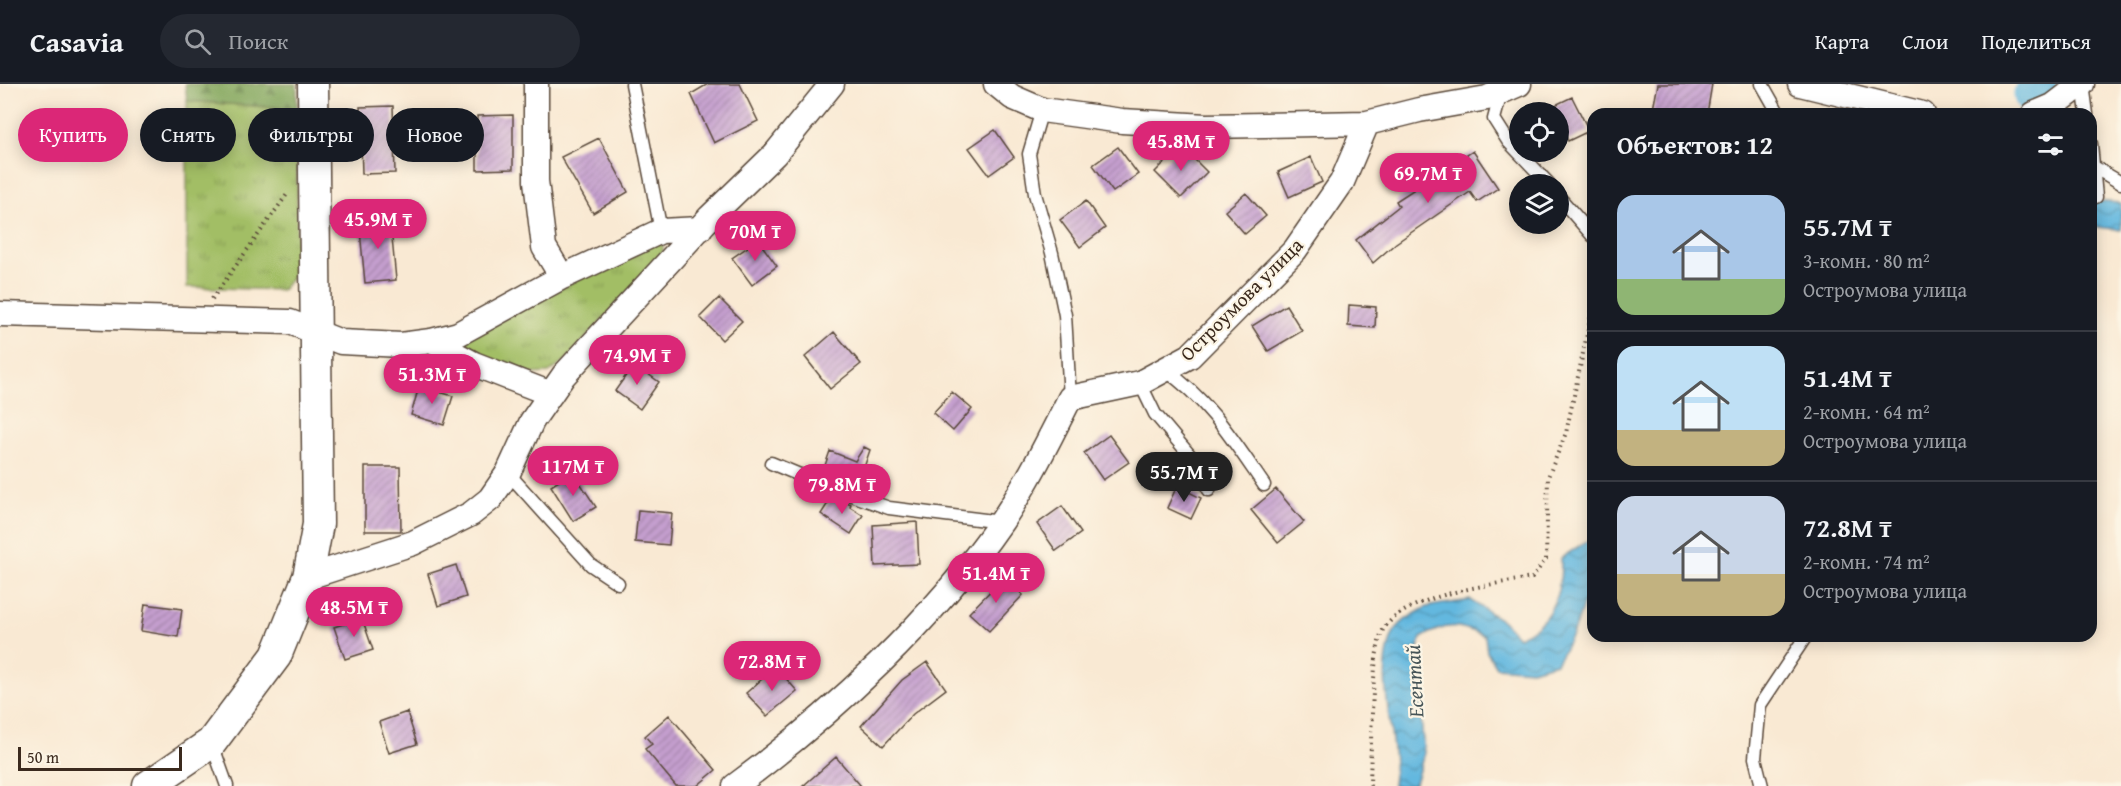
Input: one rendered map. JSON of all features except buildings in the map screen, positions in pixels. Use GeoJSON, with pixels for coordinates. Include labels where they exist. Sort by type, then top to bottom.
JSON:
{"type":"FeatureCollection","features":[{"type":"Feature","properties":{"kind":"street"},"geometry":{"type":"LineString","coordinates":[[313,84],[313,108]]}},
{"type":"Feature","properties":{"kind":"street"},"geometry":{"type":"LineString","coordinates":[[536,84],[536,181],[544,247],[562,277]]}},
{"type":"Feature","properties":{"kind":"street"},"geometry":{"type":"LineString","coordinates":[[308,577],[413,543],[448,527],[490,499],[508,473],[532,422],[564,375],[700,229],[775,154],[832,84]]}},
{"type":"Feature","properties":{"kind":"street"},"geometry":{"type":"LineString","coordinates":[[996,84],[1012,97],[1042,110],[1122,121],[1206,126],[1367,123],[1510,87]]}},
{"type":"Feature","properties":{"kind":"street"},"geometry":{"type":"LineString","coordinates":[[1800,84],[1865,92],[1907,108]]}},
{"type":"Feature","properties":{"kind":"street"},"geometry":{"type":"LineString","coordinates":[[2048,108],[2083,84]]}},
{"type":"Feature","properties":{"kind":"street","name":"Остроумова улица"},"geometry":{"type":"LineString","coordinates":[[1070,398],[1140,383],[1190,356],[1295,250],[1342,182],[1367,123]]}},
{"type":"Feature","properties":{"kind":"street"},"geometry":{"type":"LineString","coordinates":[[148,786],[211,743],[276,656],[308,577],[318,524],[313,162]]}},
{"type":"Feature","properties":{"kind":"street"},"geometry":{"type":"LineString","coordinates":[[0,314],[290,322],[341,342],[400,345],[431,341],[458,334],[562,277],[662,231],[700,229]]}},
{"type":"Feature","properties":{"kind":"street"},"geometry":{"type":"LineString","coordinates":[[431,341],[474,364],[551,394]]}},
{"type":"Feature","properties":{"kind":"street"},"geometry":{"type":"LineString","coordinates":[[735,786],[774,757],[862,681],[959,578],[1001,522],[1030,478],[1070,398]]}},
{"type":"Feature","properties":{"kind":"lane"},"geometry":{"type":"LineString","coordinates":[[632,84],[662,231]]}},
{"type":"Feature","properties":{"kind":"lane"},"geometry":{"type":"LineString","coordinates":[[1762,84],[1776,108]]}},
{"type":"Feature","properties":{"kind":"lane"},"geometry":{"type":"LineString","coordinates":[[2083,84],[2086,108]]}},
{"type":"Feature","properties":{"kind":"lane"},"geometry":{"type":"LineString","coordinates":[[1510,87],[1494,119],[1508,141],[1539,174]]}},
{"type":"Feature","properties":{"kind":"lane"},"geometry":{"type":"LineString","coordinates":[[1042,110],[1029,154],[1035,194],[1052,253],[1065,315],[1070,398]]}},
{"type":"Feature","properties":{"kind":"lane"},"geometry":{"type":"LineString","coordinates":[[2097,170],[2121,183]]}},
{"type":"Feature","properties":{"kind":"lane"},"geometry":{"type":"LineString","coordinates":[[1569,209],[1587,229]]}},
{"type":"Feature","properties":{"kind":"lane"},"geometry":{"type":"LineString","coordinates":[[1165,369],[1183,382],[1213,412],[1264,485]]}},
{"type":"Feature","properties":{"kind":"lane"},"geometry":{"type":"LineString","coordinates":[[1140,383],[1155,414],[1193,459],[1209,490]]}},
{"type":"Feature","properties":{"kind":"lane"},"geometry":{"type":"LineString","coordinates":[[771,463],[826,486],[889,508],[1001,522]]}},
{"type":"Feature","properties":{"kind":"lane"},"geometry":{"type":"LineString","coordinates":[[508,473],[591,565],[618,583]]}},
{"type":"Feature","properties":{"kind":"lane"},"geometry":{"type":"LineString","coordinates":[[1762,786],[1755,758],[1761,705],[1802,642]]}},
{"type":"Feature","properties":{"kind":"lane"},"geometry":{"type":"LineString","coordinates":[[211,743],[227,786]]}},
{"type":"Feature","properties":{"kind":"path"},"geometry":{"type":"LineString","coordinates":[[197,319],[311,162]]}},
{"type":"Feature","properties":{"kind":"path"},"geometry":{"type":"LineString","coordinates":[[1370,786],[1376,665],[1382,631],[1402,611],[1451,592],[1532,578],[1546,559],[1548,477],[1566,432],[1587,334]]}},
{"type":"Feature","properties":{"kind":"green space"},"geometry":{"type":"Polygon","coordinates":[[[185,84],[297,84],[297,108],[187,101],[185,84]]]}},
{"type":"Feature","properties":{"kind":"green space"},"geometry":{"type":"Polygon","coordinates":[[[187,101],[283,108],[248,108],[248,162],[297,162],[297,271],[282,290],[187,287],[187,162],[236,162],[236,108],[187,108],[187,101]]]}},
{"type":"Feature","properties":{"kind":"green space"},"geometry":{"type":"Polygon","coordinates":[[[657,239],[663,245],[663,254],[565,361],[549,373],[530,374],[457,348],[463,337],[657,239]]]}},
{"type":"Feature","properties":{"kind":"water"},"geometry":{"type":"Polygon","coordinates":[[[2097,201],[2121,203],[2121,230],[2097,227],[2097,201]]]}},
{"type":"Feature","properties":{"kind":"water","name":"Есентай"},"geometry":{"type":"Polygon","coordinates":[[[1587,541],[1587,590],[1584,603],[1565,649],[1556,663],[1532,670],[1496,667],[1487,652],[1485,636],[1460,627],[1438,629],[1421,638],[1416,654],[1424,754],[1414,786],[1393,786],[1393,749],[1385,674],[1391,639],[1396,629],[1405,620],[1425,608],[1470,600],[1503,621],[1518,637],[1539,624],[1553,605],[1557,595],[1561,558],[1587,541]]]}},
{"type":"Feature","properties":{"kind":"waterway"},"geometry":{"type":"LineString","coordinates":[[2033,95],[2037,84]]}}]}
